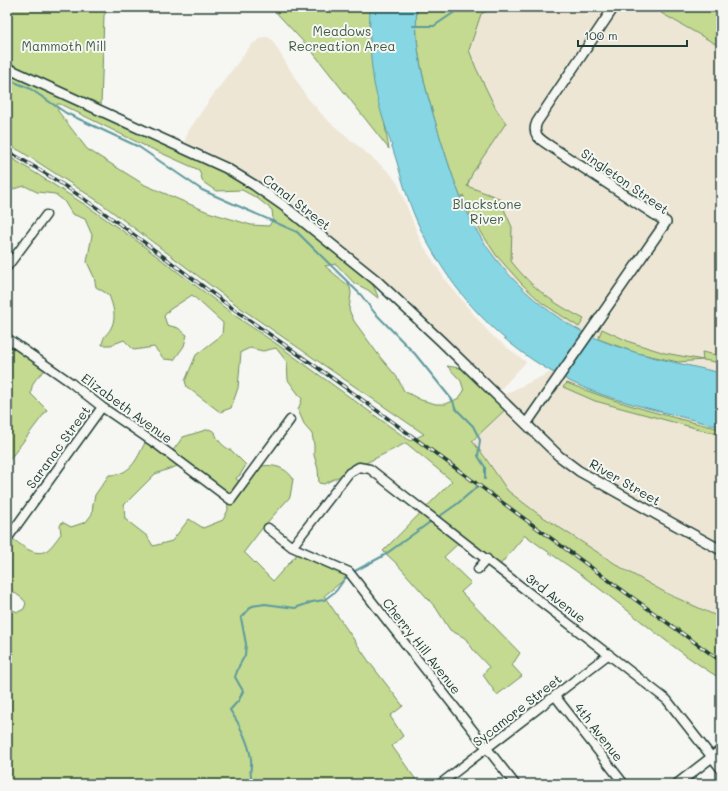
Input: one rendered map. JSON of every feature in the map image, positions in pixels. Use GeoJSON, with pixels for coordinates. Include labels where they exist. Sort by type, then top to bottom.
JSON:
{"type":"FeatureCollection","features":[{"type":"Feature","properties":{"kind":"street","name":"Singleton Street"},"geometry":{"type":"LineString","coordinates":[[526,424],[666,222],[539,138],[535,132],[535,126],[614,7]]}},
{"type":"Feature","properties":{"kind":"street","name":"Canal Street"},"geometry":{"type":"LineString","coordinates":[[7,68],[226,168],[254,185],[289,210],[376,280],[407,308],[526,424]]}},
{"type":"Feature","properties":{"kind":"street"},"geometry":{"type":"LineString","coordinates":[[7,267],[46,215]]}},
{"type":"Feature","properties":{"kind":"street","name":"Elizabeth Avenue"},"geometry":{"type":"LineString","coordinates":[[7,338],[70,382],[102,407],[159,446],[231,500],[290,420]]}},
{"type":"Feature","properties":{"kind":"street","name":"Saranac Street"},"geometry":{"type":"LineString","coordinates":[[7,539],[102,407]]}},
{"type":"Feature","properties":{"kind":"street","name":"River Street"},"geometry":{"type":"LineString","coordinates":[[526,424],[558,456],[579,471],[721,550]]}},
{"type":"Feature","properties":{"kind":"street","name":"3rd Avenue"},"geometry":{"type":"LineString","coordinates":[[292,547],[349,473],[359,467],[370,469],[667,700],[721,768]]}},
{"type":"Feature","properties":{"kind":"street"},"geometry":{"type":"LineString","coordinates":[[268,528],[292,547]]}},
{"type":"Feature","properties":{"kind":"street","name":"Cherry Hill Avenue"},"geometry":{"type":"LineString","coordinates":[[292,547],[349,572],[515,784]]}},
{"type":"Feature","properties":{"kind":"street"},"geometry":{"type":"LineString","coordinates":[[478,569],[487,559]]}},
{"type":"Feature","properties":{"kind":"street","name":"Sycamore Street"},"geometry":{"type":"LineString","coordinates":[[440,784],[609,654]]}},
{"type":"Feature","properties":{"kind":"street","name":"4th Avenue"},"geometry":{"type":"LineString","coordinates":[[555,696],[624,784]]}},
{"type":"Feature","properties":{"kind":"street"},"geometry":{"type":"LineString","coordinates":[[678,784],[721,750]]}},
{"type":"Feature","properties":{"kind":"shaded area"},"geometry":{"type":"Polygon","coordinates":[[[494,7],[587,7],[586,17],[594,7],[650,7],[721,47],[721,373],[637,353],[598,339],[567,323],[523,289],[497,260],[478,233],[461,199],[473,172],[506,123],[496,109],[469,50],[481,14],[494,7]]]}},
{"type":"Feature","properties":{"kind":"shaded area"},"geometry":{"type":"Polygon","coordinates":[[[263,37],[268,37],[272,40],[306,96],[325,118],[390,173],[398,184],[421,242],[446,281],[485,328],[526,362],[500,390],[407,300],[293,205],[252,176],[196,147],[184,143],[189,130],[211,98],[251,45],[263,37]]]}},
{"type":"Feature","properties":{"kind":"shaded area"},"geometry":{"type":"Polygon","coordinates":[[[551,372],[577,385],[603,395],[721,427],[721,618],[668,594],[625,570],[537,513],[508,491],[483,453],[472,441],[507,408],[497,398],[551,372]]]}},
{"type":"Feature","properties":{"kind":"green space","name":"Mammoth Mill"},"geometry":{"type":"Polygon","coordinates":[[[7,7],[113,7],[104,15],[101,106],[89,100],[86,106],[253,185],[367,277],[374,287],[379,299],[368,290],[354,283],[336,264],[325,266],[350,287],[351,293],[349,310],[354,321],[380,357],[397,377],[404,391],[421,400],[436,404],[446,404],[459,398],[464,391],[461,381],[447,366],[468,371],[507,408],[472,441],[508,491],[537,513],[625,570],[668,594],[721,618],[721,679],[687,657],[608,595],[525,535],[499,566],[463,539],[444,557],[471,583],[461,592],[520,653],[512,665],[522,676],[497,695],[483,675],[489,667],[475,652],[465,638],[450,630],[436,608],[397,564],[383,551],[452,481],[406,443],[324,484],[319,483],[312,434],[305,426],[298,410],[302,399],[288,380],[287,362],[276,348],[263,351],[250,348],[241,352],[238,388],[231,408],[220,412],[187,387],[185,381],[196,355],[222,335],[223,323],[192,295],[169,310],[164,316],[167,325],[178,328],[187,335],[184,346],[174,360],[164,359],[154,347],[134,350],[124,340],[111,345],[102,345],[105,336],[110,331],[113,324],[114,312],[109,295],[96,287],[94,277],[87,262],[92,235],[85,219],[72,214],[64,201],[55,194],[37,192],[25,186],[9,190],[7,193],[7,155],[87,206],[137,241],[237,317],[410,441],[424,434],[242,309],[98,201],[7,144],[7,7]],[[57,104],[58,111],[87,149],[145,185],[208,212],[251,225],[269,226],[273,219],[272,210],[257,198],[242,190],[216,191],[203,182],[199,170],[141,144],[60,104],[57,104]]]}},
{"type":"Feature","properties":{"kind":"green space","name":"Meadows Recreation Area"},"geometry":{"type":"Polygon","coordinates":[[[271,7],[371,7],[383,114],[389,149],[311,50],[271,7]]]}},
{"type":"Feature","properties":{"kind":"green space","name":"Blackstone River"},"geometry":{"type":"Polygon","coordinates":[[[417,7],[494,7],[481,14],[469,50],[496,109],[506,123],[473,172],[467,186],[499,198],[512,227],[511,261],[527,280],[544,294],[584,319],[579,327],[542,303],[521,283],[496,255],[470,215],[463,195],[461,199],[450,170],[424,79],[418,51],[416,22],[417,7]]]}},
{"type":"Feature","properties":{"kind":"green space"},"geometry":{"type":"Polygon","coordinates":[[[665,7],[721,7],[721,47],[661,13],[665,7]]]}},
{"type":"Feature","properties":{"kind":"green space"},"geometry":{"type":"Polygon","coordinates":[[[602,329],[630,342],[665,353],[703,360],[678,362],[637,353],[598,339],[602,329]]]}},
{"type":"Feature","properties":{"kind":"green space"},"geometry":{"type":"Polygon","coordinates":[[[11,341],[49,367],[34,382],[31,389],[31,394],[47,410],[7,463],[7,347],[11,341]]]}},
{"type":"Feature","properties":{"kind":"green space"},"geometry":{"type":"Polygon","coordinates":[[[702,352],[721,356],[721,363],[703,360],[702,352]]]}},
{"type":"Feature","properties":{"kind":"green space"},"geometry":{"type":"Polygon","coordinates":[[[567,383],[604,397],[643,409],[721,429],[721,435],[595,401],[563,387],[567,383]]]}},
{"type":"Feature","properties":{"kind":"green space"},"geometry":{"type":"Polygon","coordinates":[[[209,429],[215,432],[221,443],[231,450],[246,465],[240,475],[236,478],[237,480],[241,481],[254,470],[262,466],[280,468],[292,477],[290,497],[264,526],[244,552],[273,581],[299,552],[350,575],[324,596],[370,663],[403,706],[390,716],[403,736],[392,746],[419,784],[7,784],[7,608],[18,612],[24,609],[26,603],[7,587],[7,539],[12,538],[32,551],[46,551],[61,534],[60,526],[62,522],[71,527],[86,522],[92,514],[95,495],[109,475],[124,472],[129,468],[137,458],[147,439],[171,453],[183,437],[209,429]],[[183,464],[155,474],[124,505],[125,519],[147,536],[153,546],[172,541],[189,519],[203,528],[223,520],[228,510],[227,497],[183,464]]]}},
{"type":"Feature","properties":{"kind":"water"},"geometry":{"type":"Polygon","coordinates":[[[370,7],[417,7],[417,40],[422,73],[454,180],[467,212],[482,240],[509,275],[542,306],[560,319],[598,339],[659,359],[721,373],[721,427],[603,395],[573,383],[520,351],[496,331],[474,309],[436,258],[413,213],[376,93],[370,45],[370,7]]]}},
{"type":"Feature","properties":{"kind":"waterway"},"geometry":{"type":"LineString","coordinates":[[413,26],[434,26],[462,7]]}},
{"type":"Feature","properties":{"kind":"waterway"},"geometry":{"type":"LineString","coordinates":[[7,79],[29,88],[66,113],[139,147],[202,190],[297,232],[361,295],[374,312],[415,354],[453,401],[455,408],[473,426],[480,440],[478,456],[485,467],[485,479]]}},
{"type":"Feature","properties":{"kind":"waterway"},"geometry":{"type":"LineString","coordinates":[[440,516],[477,487]]}},
{"type":"Feature","properties":{"kind":"waterway"},"geometry":{"type":"LineString","coordinates":[[355,571],[383,556],[430,522]]}},
{"type":"Feature","properties":{"kind":"waterway"},"geometry":{"type":"LineString","coordinates":[[253,784],[250,774],[251,759],[248,746],[240,727],[230,710],[239,700],[243,691],[235,677],[245,655],[246,644],[241,618],[252,606],[265,604],[295,608],[312,602],[324,600],[336,591],[346,577]]}},
{"type":"Feature","properties":{"kind":"railway"},"geometry":{"type":"LineString","coordinates":[[7,151],[38,169],[98,208],[242,315],[343,386],[721,661]]}}]}
